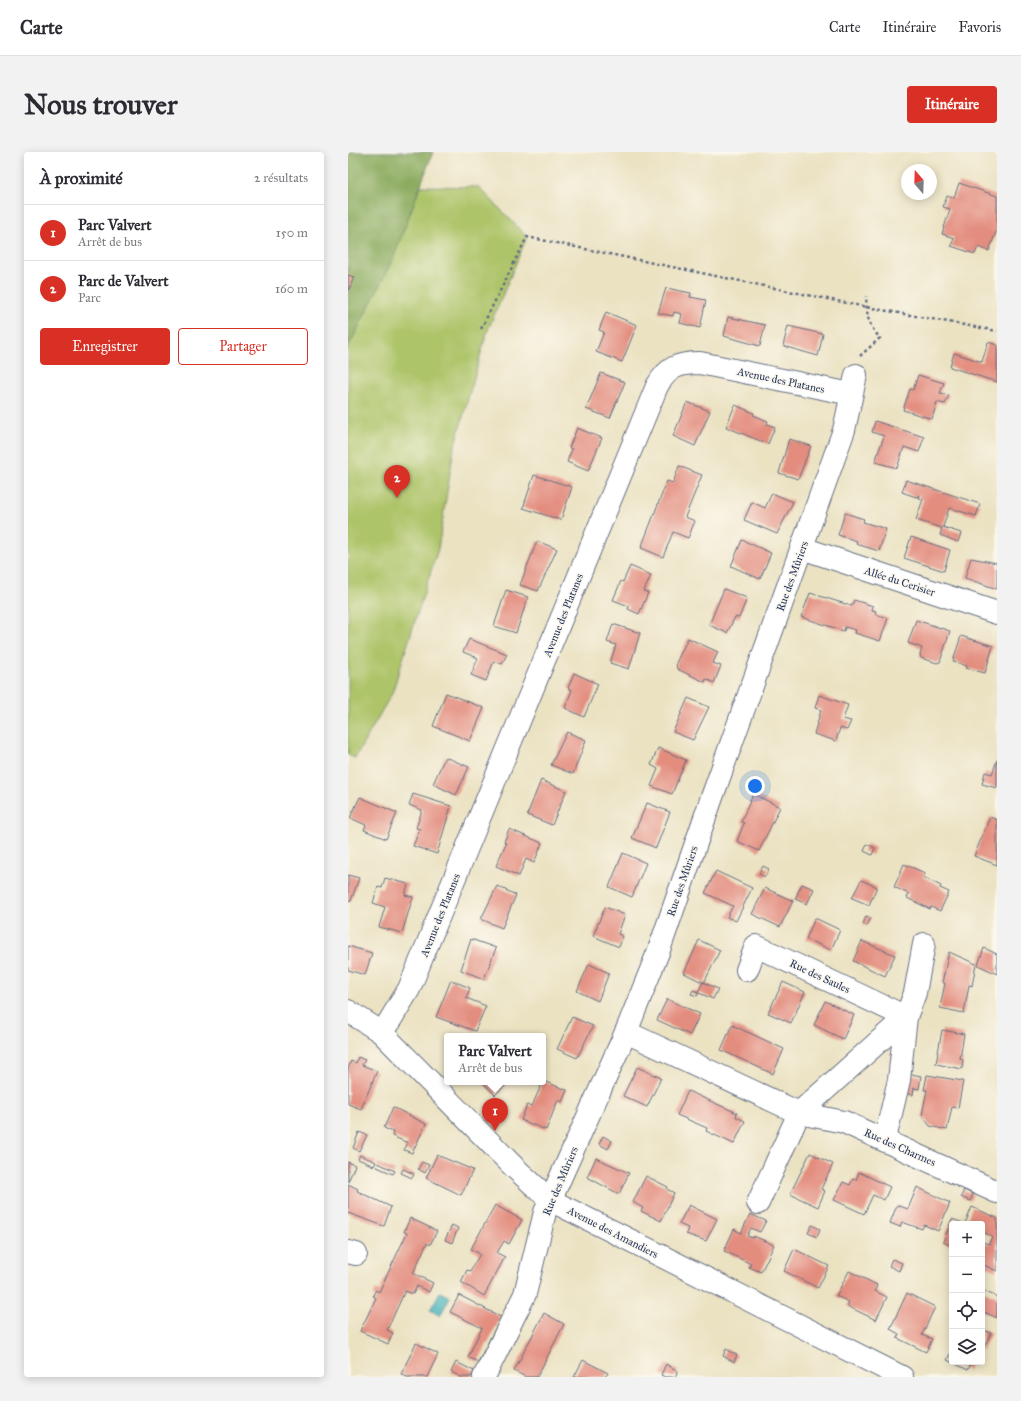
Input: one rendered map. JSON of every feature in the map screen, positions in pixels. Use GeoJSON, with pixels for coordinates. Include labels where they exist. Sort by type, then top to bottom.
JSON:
{"type":"FeatureCollection","features":[{"type":"Feature","properties":{"kind":"street","name":"Avenue des Platanes"},"geometry":{"type":"LineString","coordinates":[[381,1032],[389,1022],[409,989],[657,386],[664,375],[673,368],[685,363],[700,363],[854,385]]}},
{"type":"Feature","properties":{"kind":"street","name":"Rue des Mûriers"},"geometry":{"type":"LineString","coordinates":[[484,1377],[525,1294],[545,1212],[626,1032],[658,950],[844,430],[854,385]]}},
{"type":"Feature","properties":{"kind":"street","name":"Allée du Cerisier"},"geometry":{"type":"LineString","coordinates":[[802,548],[997,613]]}},
{"type":"Feature","properties":{"kind":"street"},"geometry":{"type":"LineString","coordinates":[[885,1140],[899,1080],[906,1017],[915,993],[924,944]]}},
{"type":"Feature","properties":{"kind":"street","name":"Rue des Saules"},"geometry":{"type":"LineString","coordinates":[[747,970],[756,946],[906,1017]]}},
{"type":"Feature","properties":{"kind":"street","name":"Avenue des Amandiers"},"geometry":{"type":"LineString","coordinates":[[348,1011],[381,1032],[515,1168],[550,1200],[902,1377]]}},
{"type":"Feature","properties":{"kind":"street"},"geometry":{"type":"LineString","coordinates":[[758,1203],[799,1113],[906,1017]]}},
{"type":"Feature","properties":{"kind":"street","name":"Rue des Charmes"},"geometry":{"type":"LineString","coordinates":[[626,1032],[799,1113],[844,1122],[997,1192]]}},
{"type":"Feature","properties":{"kind":"path"},"geometry":{"type":"LineString","coordinates":[[481,329],[526,237],[866,307],[997,331]]}},
{"type":"Feature","properties":{"kind":"path"},"geometry":{"type":"LineString","coordinates":[[866,296],[866,307],[871,329],[880,338]]}},
{"type":"Feature","properties":{"kind":"green space"},"geometry":{"type":"Polygon","coordinates":[[[348,152],[433,152],[393,259],[348,348],[348,152]]]}},
{"type":"Feature","properties":{"kind":"green space"},"geometry":{"type":"Polygon","coordinates":[[[421,186],[479,187],[527,237],[487,332],[454,448],[438,549],[392,693],[355,758],[348,755],[348,336],[421,186]]]}},
{"type":"Feature","properties":{"kind":"water"},"geometry":{"type":"Polygon","coordinates":[[[440,1292],[450,1297],[440,1316],[430,1310],[440,1292]]]}},
{"type":"Feature","properties":{"kind":"building"},"geometry":{"type":"Polygon","coordinates":[[[959,183],[997,196],[997,229],[989,251],[978,247],[975,254],[951,246],[954,238],[942,234],[950,209],[943,207],[947,196],[954,198],[959,183]]]}},
{"type":"Feature","properties":{"kind":"building"},"geometry":{"type":"Polygon","coordinates":[[[348,275],[354,277],[348,292],[348,275]]]}},
{"type":"Feature","properties":{"kind":"building"},"geometry":{"type":"Polygon","coordinates":[[[666,288],[691,293],[690,297],[706,300],[700,328],[680,323],[682,314],[674,312],[673,316],[658,313],[666,288]]]}},
{"type":"Feature","properties":{"kind":"building"},"geometry":{"type":"Polygon","coordinates":[[[606,312],[637,325],[622,362],[596,352],[604,332],[599,330],[606,312]]]}},
{"type":"Feature","properties":{"kind":"building"},"geometry":{"type":"Polygon","coordinates":[[[728,317],[765,325],[760,346],[724,336],[728,317]]]}},
{"type":"Feature","properties":{"kind":"building"},"geometry":{"type":"Polygon","coordinates":[[[788,326],[823,334],[818,356],[783,346],[788,326]]]}},
{"type":"Feature","properties":{"kind":"building"},"geometry":{"type":"Polygon","coordinates":[[[988,342],[997,345],[997,382],[950,367],[954,353],[982,362],[988,342]]]}},
{"type":"Feature","properties":{"kind":"building"},"geometry":{"type":"Polygon","coordinates":[[[601,373],[625,382],[610,418],[586,409],[601,373]]]}},
{"type":"Feature","properties":{"kind":"building"},"geometry":{"type":"Polygon","coordinates":[[[918,375],[944,383],[940,393],[949,395],[945,404],[937,402],[932,419],[903,410],[910,389],[913,390],[918,375]]]}},
{"type":"Feature","properties":{"kind":"building"},"geometry":{"type":"Polygon","coordinates":[[[687,402],[710,411],[695,446],[673,436],[687,402]]]}},
{"type":"Feature","properties":{"kind":"building"},"geometry":{"type":"Polygon","coordinates":[[[735,405],[754,413],[753,415],[768,421],[767,424],[775,427],[768,444],[726,427],[735,405]]]}},
{"type":"Feature","properties":{"kind":"building"},"geometry":{"type":"Polygon","coordinates":[[[875,421],[924,437],[919,452],[904,447],[897,468],[875,462],[884,436],[872,432],[875,421]]]}},
{"type":"Feature","properties":{"kind":"building"},"geometry":{"type":"Polygon","coordinates":[[[577,428],[602,438],[588,471],[567,462],[572,449],[569,448],[577,428]]]}},
{"type":"Feature","properties":{"kind":"building"},"geometry":{"type":"Polygon","coordinates":[[[789,439],[811,446],[798,479],[779,473],[789,439]]]}},
{"type":"Feature","properties":{"kind":"building"},"geometry":{"type":"Polygon","coordinates":[[[679,466],[702,475],[685,517],[695,521],[688,538],[673,532],[663,557],[641,548],[667,481],[673,483],[679,466]]]}},
{"type":"Feature","properties":{"kind":"building"},"geometry":{"type":"Polygon","coordinates":[[[534,475],[572,487],[561,520],[523,508],[534,475]]]}},
{"type":"Feature","properties":{"kind":"building"},"geometry":{"type":"Polygon","coordinates":[[[906,480],[980,504],[976,516],[949,508],[943,527],[961,533],[958,542],[940,535],[942,528],[916,520],[923,499],[919,498],[920,495],[916,497],[902,492],[906,480]]]}},
{"type":"Feature","properties":{"kind":"building"},"geometry":{"type":"Polygon","coordinates":[[[772,493],[793,502],[777,534],[744,520],[752,502],[765,508],[772,493]]]}},
{"type":"Feature","properties":{"kind":"building"},"geometry":{"type":"Polygon","coordinates":[[[845,513],[864,519],[863,522],[886,529],[879,551],[856,544],[857,541],[838,535],[845,513]]]}},
{"type":"Feature","properties":{"kind":"building"},"geometry":{"type":"Polygon","coordinates":[[[911,537],[950,550],[944,571],[904,558],[911,537]]]}},
{"type":"Feature","properties":{"kind":"building"},"geometry":{"type":"Polygon","coordinates":[[[742,540],[771,553],[760,579],[731,566],[742,540]]]}},
{"type":"Feature","properties":{"kind":"building"},"geometry":{"type":"Polygon","coordinates":[[[537,541],[557,549],[538,591],[520,585],[537,541]]]}},
{"type":"Feature","properties":{"kind":"building"},"geometry":{"type":"Polygon","coordinates":[[[971,558],[997,563],[997,589],[965,578],[971,558]]]}},
{"type":"Feature","properties":{"kind":"building"},"geometry":{"type":"Polygon","coordinates":[[[630,566],[651,575],[644,591],[648,593],[639,614],[628,609],[629,606],[613,600],[621,581],[623,582],[630,566]]]}},
{"type":"Feature","properties":{"kind":"building"},"geometry":{"type":"Polygon","coordinates":[[[724,589],[747,598],[739,618],[735,617],[727,633],[709,625],[724,589]]]}},
{"type":"Feature","properties":{"kind":"building"},"geometry":{"type":"Polygon","coordinates":[[[506,590],[528,597],[516,633],[494,626],[506,590]]]}},
{"type":"Feature","properties":{"kind":"building"},"geometry":{"type":"Polygon","coordinates":[[[810,593],[852,606],[854,600],[873,606],[872,610],[876,611],[875,614],[888,618],[880,641],[855,633],[856,630],[845,627],[844,631],[801,617],[810,593]]]}},
{"type":"Feature","properties":{"kind":"building"},"geometry":{"type":"Polygon","coordinates":[[[916,620],[950,631],[940,662],[937,663],[921,658],[920,655],[922,648],[908,643],[916,620]]]}},
{"type":"Feature","properties":{"kind":"building"},"geometry":{"type":"Polygon","coordinates":[[[613,624],[640,633],[629,669],[610,663],[616,645],[607,642],[613,624]]]}},
{"type":"Feature","properties":{"kind":"building"},"geometry":{"type":"Polygon","coordinates":[[[961,636],[993,646],[985,673],[966,668],[967,666],[953,661],[961,636]]]}},
{"type":"Feature","properties":{"kind":"building"},"geometry":{"type":"Polygon","coordinates":[[[688,638],[718,652],[713,663],[721,666],[714,683],[706,679],[705,682],[677,669],[676,663],[688,638]]]}},
{"type":"Feature","properties":{"kind":"building"},"geometry":{"type":"Polygon","coordinates":[[[469,639],[507,654],[502,664],[494,661],[486,681],[471,675],[478,658],[463,652],[469,639]]]}},
{"type":"Feature","properties":{"kind":"building"},"geometry":{"type":"Polygon","coordinates":[[[574,673],[598,684],[584,717],[565,708],[572,690],[568,688],[574,673]]]}},
{"type":"Feature","properties":{"kind":"building"},"geometry":{"type":"Polygon","coordinates":[[[446,693],[484,708],[470,741],[433,726],[446,693]]]}},
{"type":"Feature","properties":{"kind":"building"},"geometry":{"type":"Polygon","coordinates":[[[819,695],[848,705],[843,719],[851,721],[847,730],[840,728],[836,741],[814,734],[821,710],[815,708],[819,695]]]}},
{"type":"Feature","properties":{"kind":"building"},"geometry":{"type":"Polygon","coordinates":[[[688,698],[709,707],[693,740],[673,732],[688,698]]]}},
{"type":"Feature","properties":{"kind":"building"},"geometry":{"type":"Polygon","coordinates":[[[567,732],[586,740],[573,774],[551,765],[567,732]]]}},
{"type":"Feature","properties":{"kind":"building"},"geometry":{"type":"Polygon","coordinates":[[[658,748],[686,760],[672,794],[651,786],[658,769],[651,765],[658,748]]]}},
{"type":"Feature","properties":{"kind":"building"},"geometry":{"type":"Polygon","coordinates":[[[445,757],[469,767],[456,795],[433,784],[445,757]]]}},
{"type":"Feature","properties":{"kind":"building"},"geometry":{"type":"Polygon","coordinates":[[[997,760],[997,788],[982,784],[985,772],[992,774],[997,760]]]}},
{"type":"Feature","properties":{"kind":"building"},"geometry":{"type":"Polygon","coordinates":[[[541,780],[566,791],[552,825],[527,815],[541,780]]]}},
{"type":"Feature","properties":{"kind":"building"},"geometry":{"type":"Polygon","coordinates":[[[413,794],[451,806],[437,854],[413,846],[420,829],[416,828],[422,810],[409,805],[413,794]]]}},
{"type":"Feature","properties":{"kind":"building"},"geometry":{"type":"Polygon","coordinates":[[[753,794],[780,807],[759,851],[737,841],[744,823],[741,822],[753,794]]]}},
{"type":"Feature","properties":{"kind":"building"},"geometry":{"type":"Polygon","coordinates":[[[360,797],[397,813],[386,839],[364,830],[366,825],[350,818],[360,797]]]}},
{"type":"Feature","properties":{"kind":"building"},"geometry":{"type":"Polygon","coordinates":[[[647,803],[670,812],[656,848],[632,838],[647,803]]]}},
{"type":"Feature","properties":{"kind":"building"},"geometry":{"type":"Polygon","coordinates":[[[990,817],[997,820],[997,865],[974,856],[990,817]]]}},
{"type":"Feature","properties":{"kind":"building"},"geometry":{"type":"Polygon","coordinates":[[[509,829],[542,843],[534,863],[526,859],[519,876],[496,866],[506,843],[504,842],[509,829]]]}},
{"type":"Feature","properties":{"kind":"building"},"geometry":{"type":"Polygon","coordinates":[[[867,844],[875,848],[872,855],[864,851],[867,844]]]}},
{"type":"Feature","properties":{"kind":"building"},"geometry":{"type":"Polygon","coordinates":[[[623,853],[646,863],[632,897],[609,887],[623,853]]]}},
{"type":"Feature","properties":{"kind":"building"},"geometry":{"type":"Polygon","coordinates":[[[904,864],[925,873],[923,877],[949,892],[940,911],[931,907],[930,909],[907,898],[909,894],[894,887],[904,864]]]}},
{"type":"Feature","properties":{"kind":"building"},"geometry":{"type":"Polygon","coordinates":[[[763,866],[769,869],[765,877],[759,874],[763,866]]]}},
{"type":"Feature","properties":{"kind":"building"},"geometry":{"type":"Polygon","coordinates":[[[716,871],[752,888],[736,921],[727,917],[733,906],[705,893],[716,871]]]}},
{"type":"Feature","properties":{"kind":"building"},"geometry":{"type":"Polygon","coordinates":[[[348,875],[359,878],[351,901],[348,900],[348,875]]]}},
{"type":"Feature","properties":{"kind":"building"},"geometry":{"type":"Polygon","coordinates":[[[385,878],[408,884],[405,895],[413,897],[402,933],[379,927],[385,907],[373,903],[378,887],[382,888],[385,878]]]}},
{"type":"Feature","properties":{"kind":"building"},"geometry":{"type":"Polygon","coordinates":[[[861,880],[877,887],[869,905],[852,898],[861,880]]]}},
{"type":"Feature","properties":{"kind":"building"},"geometry":{"type":"Polygon","coordinates":[[[802,884],[814,889],[807,904],[795,899],[802,884]]]}},
{"type":"Feature","properties":{"kind":"building"},"geometry":{"type":"Polygon","coordinates":[[[497,886],[516,895],[502,928],[481,919],[497,886]]]}},
{"type":"Feature","properties":{"kind":"building"},"geometry":{"type":"Polygon","coordinates":[[[765,888],[793,901],[780,927],[752,914],[765,888]]]}},
{"type":"Feature","properties":{"kind":"building"},"geometry":{"type":"Polygon","coordinates":[[[605,907],[625,915],[618,934],[623,936],[619,947],[593,936],[605,907]]]}},
{"type":"Feature","properties":{"kind":"building"},"geometry":{"type":"Polygon","coordinates":[[[866,916],[871,918],[867,926],[863,924],[866,916]]]}},
{"type":"Feature","properties":{"kind":"building"},"geometry":{"type":"Polygon","coordinates":[[[815,918],[840,930],[831,950],[806,939],[815,918]]]}},
{"type":"Feature","properties":{"kind":"building"},"geometry":{"type":"Polygon","coordinates":[[[471,939],[496,948],[484,979],[461,970],[471,939]]]}},
{"type":"Feature","properties":{"kind":"building"},"geometry":{"type":"Polygon","coordinates":[[[699,940],[720,950],[704,983],[684,973],[699,940]]]}},
{"type":"Feature","properties":{"kind":"building"},"geometry":{"type":"Polygon","coordinates":[[[862,941],[895,955],[885,976],[853,961],[862,941]]]}},
{"type":"Feature","properties":{"kind":"building"},"geometry":{"type":"Polygon","coordinates":[[[348,946],[372,953],[365,975],[348,970],[348,946]]]}},
{"type":"Feature","properties":{"kind":"building"},"geometry":{"type":"Polygon","coordinates":[[[984,948],[997,954],[997,974],[978,965],[984,948]]]}},
{"type":"Feature","properties":{"kind":"building"},"geometry":{"type":"Polygon","coordinates":[[[949,952],[976,964],[972,986],[969,985],[964,1013],[940,1008],[945,983],[942,983],[949,952]]]}},
{"type":"Feature","properties":{"kind":"building"},"geometry":{"type":"Polygon","coordinates":[[[589,964],[609,973],[598,1001],[577,991],[589,964]]]}},
{"type":"Feature","properties":{"kind":"building"},"geometry":{"type":"Polygon","coordinates":[[[451,980],[470,988],[466,998],[486,1006],[475,1031],[436,1017],[451,980]]]}},
{"type":"Feature","properties":{"kind":"building"},"geometry":{"type":"Polygon","coordinates":[[[703,982],[718,989],[713,999],[699,993],[697,996],[691,994],[693,990],[698,992],[703,982]]]}},
{"type":"Feature","properties":{"kind":"building"},"geometry":{"type":"Polygon","coordinates":[[[783,982],[805,992],[791,1023],[768,1013],[783,982]]]}},
{"type":"Feature","properties":{"kind":"building"},"geometry":{"type":"Polygon","coordinates":[[[667,999],[700,1014],[690,1035],[657,1020],[667,999]]]}},
{"type":"Feature","properties":{"kind":"building"},"geometry":{"type":"Polygon","coordinates":[[[825,1001],[854,1015],[843,1039],[814,1025],[825,1001]]]}},
{"type":"Feature","properties":{"kind":"building"},"geometry":{"type":"Polygon","coordinates":[[[572,1017],[593,1026],[577,1058],[557,1049],[572,1017]]]}},
{"type":"Feature","properties":{"kind":"building"},"geometry":{"type":"Polygon","coordinates":[[[732,1025],[784,1049],[773,1074],[721,1050],[732,1025]]]}},
{"type":"Feature","properties":{"kind":"building"},"geometry":{"type":"Polygon","coordinates":[[[942,1030],[964,1034],[960,1059],[963,1060],[962,1069],[936,1064],[942,1030]]]}},
{"type":"Feature","properties":{"kind":"building"},"geometry":{"type":"Polygon","coordinates":[[[358,1057],[365,1060],[362,1065],[377,1071],[361,1109],[348,1104],[348,1069],[351,1061],[356,1063],[358,1057]]]}},
{"type":"Feature","properties":{"kind":"building"},"geometry":{"type":"Polygon","coordinates":[[[637,1067],[661,1078],[647,1107],[623,1096],[637,1067]]]}},
{"type":"Feature","properties":{"kind":"building"},"geometry":{"type":"Polygon","coordinates":[[[911,1074],[921,1076],[919,1089],[914,1088],[913,1095],[907,1094],[911,1074]]]}},
{"type":"Feature","properties":{"kind":"building"},"geometry":{"type":"Polygon","coordinates":[[[927,1075],[963,1081],[958,1108],[952,1107],[947,1130],[930,1126],[922,1115],[927,1090],[924,1090],[927,1075]]]}},
{"type":"Feature","properties":{"kind":"building"},"geometry":{"type":"Polygon","coordinates":[[[546,1082],[567,1090],[562,1102],[558,1100],[546,1130],[521,1120],[527,1105],[532,1106],[541,1085],[546,1085],[546,1082]]]}},
{"type":"Feature","properties":{"kind":"building"},"geometry":{"type":"Polygon","coordinates":[[[485,1085],[506,1085],[495,1095],[485,1085]]]}},
{"type":"Feature","properties":{"kind":"building"},"geometry":{"type":"Polygon","coordinates":[[[688,1091],[737,1113],[736,1117],[745,1121],[734,1144],[706,1131],[707,1128],[677,1115],[688,1091]]]}},
{"type":"Feature","properties":{"kind":"building"},"geometry":{"type":"Polygon","coordinates":[[[393,1107],[426,1124],[412,1153],[404,1150],[408,1143],[392,1136],[393,1132],[384,1128],[393,1107]]]}},
{"type":"Feature","properties":{"kind":"building"},"geometry":{"type":"Polygon","coordinates":[[[359,1132],[367,1135],[359,1151],[353,1148],[359,1132]]]}},
{"type":"Feature","properties":{"kind":"building"},"geometry":{"type":"Polygon","coordinates":[[[603,1136],[612,1141],[608,1149],[599,1144],[603,1136]]]}},
{"type":"Feature","properties":{"kind":"building"},"geometry":{"type":"Polygon","coordinates":[[[810,1153],[833,1164],[821,1189],[825,1191],[818,1207],[790,1194],[810,1153]]]}},
{"type":"Feature","properties":{"kind":"building"},"geometry":{"type":"Polygon","coordinates":[[[360,1155],[376,1162],[374,1166],[358,1159],[360,1155]]]}},
{"type":"Feature","properties":{"kind":"building"},"geometry":{"type":"Polygon","coordinates":[[[437,1155],[473,1170],[461,1195],[426,1178],[437,1155]]]}},
{"type":"Feature","properties":{"kind":"building"},"geometry":{"type":"Polygon","coordinates":[[[596,1158],[629,1173],[619,1194],[587,1177],[596,1158]]]}},
{"type":"Feature","properties":{"kind":"building"},"geometry":{"type":"Polygon","coordinates":[[[348,1162],[355,1165],[348,1182],[348,1162]]]}},
{"type":"Feature","properties":{"kind":"building"},"geometry":{"type":"Polygon","coordinates":[[[422,1162],[429,1165],[425,1173],[418,1169],[422,1162]]]}},
{"type":"Feature","properties":{"kind":"building"},"geometry":{"type":"Polygon","coordinates":[[[378,1163],[395,1171],[393,1174],[377,1167],[378,1163]]]}},
{"type":"Feature","properties":{"kind":"building"},"geometry":{"type":"Polygon","coordinates":[[[403,1169],[414,1174],[412,1178],[401,1173],[403,1169]]]}},
{"type":"Feature","properties":{"kind":"building"},"geometry":{"type":"Polygon","coordinates":[[[859,1172],[890,1187],[884,1200],[873,1195],[864,1214],[834,1200],[843,1182],[850,1185],[853,1179],[856,1180],[859,1172]]]}},
{"type":"Feature","properties":{"kind":"building"},"geometry":{"type":"Polygon","coordinates":[[[646,1176],[668,1187],[667,1189],[674,1193],[661,1221],[641,1211],[643,1208],[633,1202],[646,1176]]]}},
{"type":"Feature","properties":{"kind":"building"},"geometry":{"type":"Polygon","coordinates":[[[348,1184],[358,1189],[357,1191],[391,1207],[384,1226],[348,1213],[348,1184]]]}},
{"type":"Feature","properties":{"kind":"building"},"geometry":{"type":"Polygon","coordinates":[[[917,1187],[950,1203],[938,1231],[924,1225],[922,1229],[902,1222],[900,1227],[890,1223],[897,1205],[908,1209],[917,1187]]]}},
{"type":"Feature","properties":{"kind":"building"},"geometry":{"type":"Polygon","coordinates":[[[964,1190],[973,1194],[970,1201],[961,1197],[964,1190]]]}},
{"type":"Feature","properties":{"kind":"building"},"geometry":{"type":"Polygon","coordinates":[[[495,1205],[522,1220],[509,1244],[504,1241],[497,1253],[505,1257],[484,1296],[461,1282],[467,1270],[470,1271],[480,1254],[471,1249],[495,1205]]]}},
{"type":"Feature","properties":{"kind":"building"},"geometry":{"type":"Polygon","coordinates":[[[689,1205],[717,1219],[706,1241],[686,1234],[688,1228],[679,1224],[689,1205]]]}},
{"type":"Feature","properties":{"kind":"building"},"geometry":{"type":"Polygon","coordinates":[[[972,1207],[997,1218],[997,1271],[985,1265],[985,1243],[989,1244],[992,1236],[985,1233],[985,1221],[966,1221],[972,1207]]]}},
{"type":"Feature","properties":{"kind":"building"},"geometry":{"type":"Polygon","coordinates":[[[750,1214],[766,1221],[760,1232],[751,1228],[747,1236],[753,1238],[754,1236],[774,1245],[761,1272],[749,1267],[751,1264],[724,1251],[734,1229],[741,1233],[750,1214]]]}},
{"type":"Feature","properties":{"kind":"building"},"geometry":{"type":"Polygon","coordinates":[[[410,1218],[437,1231],[430,1245],[427,1243],[413,1273],[433,1283],[429,1292],[417,1286],[413,1294],[405,1291],[387,1330],[393,1333],[388,1344],[360,1331],[376,1298],[373,1296],[374,1293],[376,1290],[379,1292],[407,1233],[404,1232],[410,1218]]]}},
{"type":"Feature","properties":{"kind":"building"},"geometry":{"type":"Polygon","coordinates":[[[452,1225],[458,1228],[452,1243],[445,1240],[452,1225]]]}},
{"type":"Feature","properties":{"kind":"building"},"geometry":{"type":"Polygon","coordinates":[[[812,1225],[820,1229],[817,1237],[808,1233],[812,1225]]]}},
{"type":"Feature","properties":{"kind":"building"},"geometry":{"type":"Polygon","coordinates":[[[949,1227],[949,1245],[943,1242],[949,1227]]]}},
{"type":"Feature","properties":{"kind":"building"},"geometry":{"type":"Polygon","coordinates":[[[794,1249],[829,1266],[818,1288],[784,1271],[794,1249]]]}},
{"type":"Feature","properties":{"kind":"building"},"geometry":{"type":"Polygon","coordinates":[[[892,1259],[902,1263],[899,1271],[889,1266],[892,1259]]]}},
{"type":"Feature","properties":{"kind":"building"},"geometry":{"type":"Polygon","coordinates":[[[849,1271],[877,1285],[875,1291],[887,1297],[876,1320],[847,1306],[849,1302],[836,1296],[849,1271]]]}},
{"type":"Feature","properties":{"kind":"building"},"geometry":{"type":"Polygon","coordinates":[[[985,1291],[997,1297],[997,1318],[985,1312],[985,1291]]]}},
{"type":"Feature","properties":{"kind":"building"},"geometry":{"type":"Polygon","coordinates":[[[907,1293],[935,1307],[922,1335],[932,1339],[926,1352],[897,1338],[899,1334],[890,1329],[907,1293]]]}},
{"type":"Feature","properties":{"kind":"building"},"geometry":{"type":"Polygon","coordinates":[[[459,1295],[501,1317],[478,1362],[468,1357],[482,1328],[450,1312],[459,1295]]]}},
{"type":"Feature","properties":{"kind":"building"},"geometry":{"type":"Polygon","coordinates":[[[544,1313],[564,1324],[537,1377],[526,1377],[514,1371],[544,1313]]]}},
{"type":"Feature","properties":{"kind":"building"},"geometry":{"type":"Polygon","coordinates":[[[985,1330],[991,1333],[985,1345],[985,1330]]]}},
{"type":"Feature","properties":{"kind":"building"},"geometry":{"type":"Polygon","coordinates":[[[416,1343],[438,1354],[427,1377],[407,1377],[401,1374],[416,1343]]]}},
{"type":"Feature","properties":{"kind":"building"},"geometry":{"type":"Polygon","coordinates":[[[726,1349],[737,1355],[734,1362],[723,1356],[726,1349]]]}},
{"type":"Feature","properties":{"kind":"building"},"geometry":{"type":"Polygon","coordinates":[[[583,1360],[608,1373],[605,1377],[574,1377],[583,1360]]]}},
{"type":"Feature","properties":{"kind":"building"},"geometry":{"type":"Polygon","coordinates":[[[456,1362],[474,1371],[471,1377],[461,1377],[451,1372],[456,1362]]]}},
{"type":"Feature","properties":{"kind":"building"},"geometry":{"type":"Polygon","coordinates":[[[666,1364],[678,1371],[675,1377],[665,1377],[661,1375],[666,1364]]]}},
{"type":"Feature","properties":{"kind":"building"},"geometry":{"type":"Polygon","coordinates":[[[958,1365],[970,1365],[968,1370],[958,1365]]]}},
{"type":"Feature","properties":{"kind":"place","name":"Parc de Valvert"},"geometry":{"type":"Point","coordinates":[397,498]}},
{"type":"Feature","properties":{"kind":"place","name":"Parc Valvert"},"geometry":{"type":"Point","coordinates":[495,1131]}}]}
